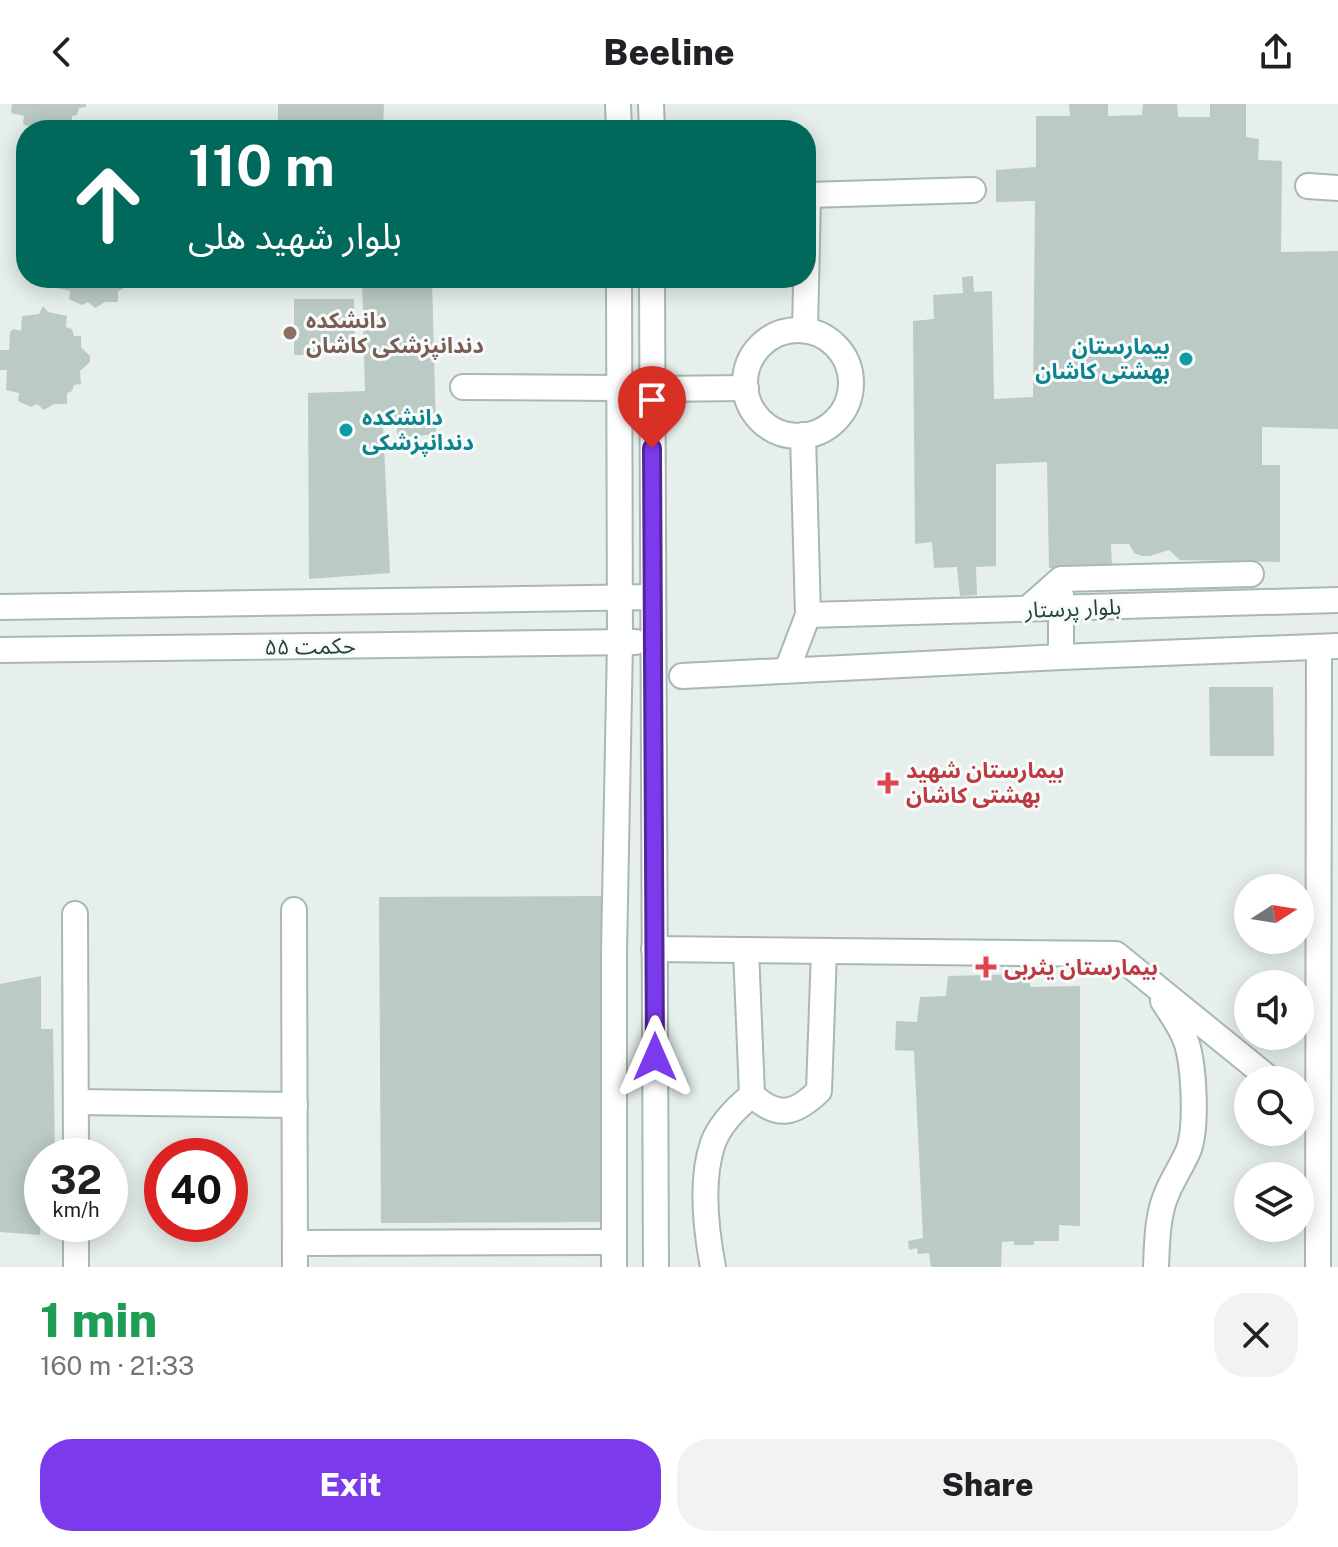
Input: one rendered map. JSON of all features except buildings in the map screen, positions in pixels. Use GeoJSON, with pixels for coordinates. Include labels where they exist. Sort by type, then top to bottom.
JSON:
{"type":"FeatureCollection","features":[{"type":"Feature","properties":{"kind":"street"},"geometry":{"type":"LineString","coordinates":[[1308,186],[1338,188]]}},
{"type":"Feature","properties":{"kind":"street"},"geometry":{"type":"LineString","coordinates":[[816,195],[973,190]]}},
{"type":"Feature","properties":{"kind":"street"},"geometry":{"type":"LineString","coordinates":[[614,1267],[614,952],[620,642],[619,288]]}},
{"type":"Feature","properties":{"kind":"street"},"geometry":{"type":"LineString","coordinates":[[652,288],[656,1267]]}},
{"type":"Feature","properties":{"kind":"street"},"geometry":{"type":"LineString","coordinates":[[805,330],[806,288]]}},
{"type":"Feature","properties":{"kind":"street"},"geometry":{"type":"LineString","coordinates":[[805,330],[822,336],[836,346],[846,360],[850,377],[849,395],[843,411],[831,424],[816,433],[781,433],[766,425],[753,412],[745,379],[749,362],[758,347],[788,331],[805,330]]}},
{"type":"Feature","properties":{"kind":"street"},"geometry":{"type":"LineString","coordinates":[[463,387],[619,388]]}},
{"type":"Feature","properties":{"kind":"street"},"geometry":{"type":"LineString","coordinates":[[652,389],[746,388]]}},
{"type":"Feature","properties":{"kind":"street"},"geometry":{"type":"LineString","coordinates":[[787,670],[808,615],[803,435]]}},
{"type":"Feature","properties":{"kind":"street"},"geometry":{"type":"LineString","coordinates":[[1026,610],[1061,579],[1251,574]]}},
{"type":"Feature","properties":{"kind":"street"},"geometry":{"type":"LineString","coordinates":[[1061,579],[1061,657]]}},
{"type":"Feature","properties":{"kind":"street","name":"حکمت ۵۵"},"geometry":{"type":"LineString","coordinates":[[0,607],[653,597]]}},
{"type":"Feature","properties":{"kind":"street","name":"بلوار پرستار"},"geometry":{"type":"LineString","coordinates":[[808,615],[1338,600]]}},
{"type":"Feature","properties":{"kind":"street","name":"حکمت ۵۵"},"geometry":{"type":"LineString","coordinates":[[0,650],[654,641]]}},
{"type":"Feature","properties":{"kind":"street"},"geometry":{"type":"LineString","coordinates":[[682,676],[1328,646],[1311,1066]]}},
{"type":"Feature","properties":{"kind":"street"},"geometry":{"type":"LineString","coordinates":[[294,910],[295,1255]]}},
{"type":"Feature","properties":{"kind":"street"},"geometry":{"type":"LineString","coordinates":[[75,914],[76,1138]]}},
{"type":"Feature","properties":{"kind":"street"},"geometry":{"type":"LineString","coordinates":[[654,949],[1116,954],[1254,1066]]}},
{"type":"Feature","properties":{"kind":"street"},"geometry":{"type":"LineString","coordinates":[[746,950],[752,1095],[765,1108],[784,1112],[804,1106],[819,1091],[824,951]]}},
{"type":"Feature","properties":{"kind":"street"},"geometry":{"type":"LineString","coordinates":[[1116,954],[1138,973],[1177,1021],[1187,1046],[1193,1086],[1190,1147],[1165,1197],[1156,1267]]}},
{"type":"Feature","properties":{"kind":"street"},"geometry":{"type":"LineString","coordinates":[[713,1267],[708,1239],[706,1180],[714,1142],[734,1109],[752,1095]]}},
{"type":"Feature","properties":{"kind":"street"},"geometry":{"type":"LineString","coordinates":[[76,1102],[295,1105]]}},
{"type":"Feature","properties":{"kind":"street"},"geometry":{"type":"LineString","coordinates":[[1311,1146],[1318,1267]]}},
{"type":"Feature","properties":{"kind":"street"},"geometry":{"type":"LineString","coordinates":[[76,1242],[76,1267]]}},
{"type":"Feature","properties":{"kind":"street"},"geometry":{"type":"LineString","coordinates":[[295,1255],[614,1242]]}},
{"type":"Feature","properties":{"kind":"street"},"geometry":{"type":"LineString","coordinates":[[295,1255],[313,1267]]}},
{"type":"Feature","properties":{"kind":"place","name":"دانشکده دندانپزشکی کاشان"},"geometry":{"type":"Point","coordinates":[290,333]}},
{"type":"Feature","properties":{"kind":"place","name":"بیمارستان بهشتی کاشان"},"geometry":{"type":"Point","coordinates":[1186,359]}},
{"type":"Feature","properties":{"kind":"place","name":"دانشکده دندانپزشکی"},"geometry":{"type":"Point","coordinates":[346,430]}},
{"type":"Feature","properties":{"kind":"place","name":"بیمارستان شهید بهشتی کاشان"},"geometry":{"type":"Point","coordinates":[888,783]}},
{"type":"Feature","properties":{"kind":"place","name":"بیمارستان یثربی"},"geometry":{"type":"Point","coordinates":[986,967]}},
{"type":"Feature","properties":{"kind":"route"},"geometry":{"type":"LineString","coordinates":[[652,448],[655,1057]]}}]}
